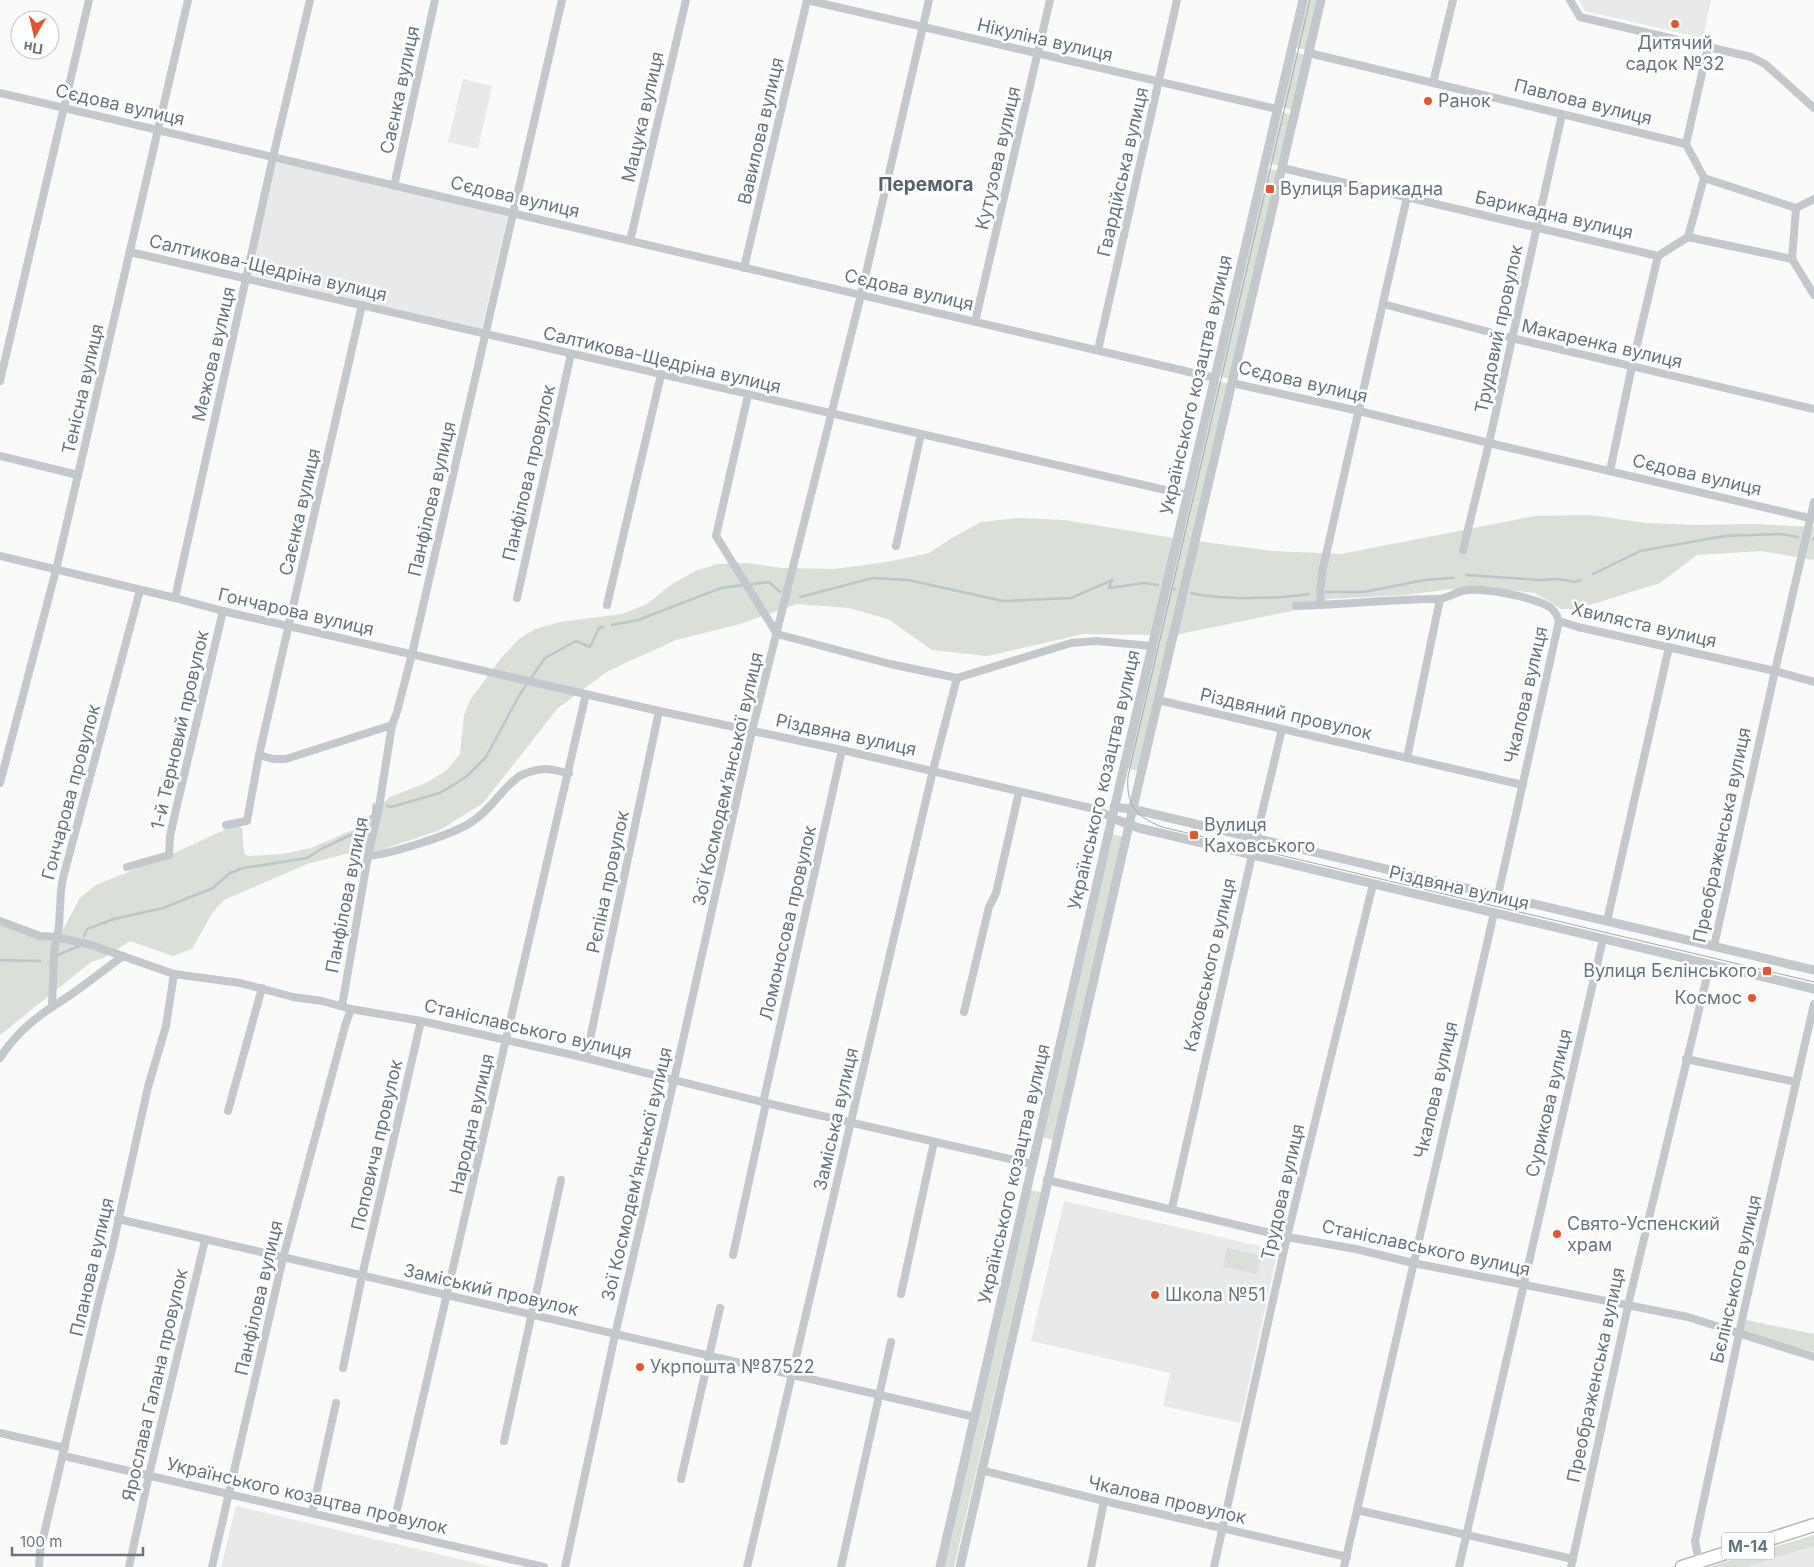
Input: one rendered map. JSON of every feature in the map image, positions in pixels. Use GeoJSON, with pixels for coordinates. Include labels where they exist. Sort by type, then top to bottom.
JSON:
{"type":"FeatureCollection","features":[{"type":"Feature","properties":{"kind":"highway","name":"М-14"},"geometry":{"type":"LineString","coordinates":[[1682,1567],[1814,1525]]}},
{"type":"Feature","properties":{"kind":"street"},"geometry":{"type":"LineString","coordinates":[[0,381],[89,0]]}},
{"type":"Feature","properties":{"kind":"street","name":"Тенісна вулиця"},"geometry":{"type":"LineString","coordinates":[[0,782],[56,570],[188,0]]}},
{"type":"Feature","properties":{"kind":"street","name":"Межова вулиця"},"geometry":{"type":"LineString","coordinates":[[175,598],[273,157],[310,0]]}},
{"type":"Feature","properties":{"kind":"street","name":"Саєнка вулиця"},"geometry":{"type":"LineString","coordinates":[[394,186],[435,0]]}},
{"type":"Feature","properties":{"kind":"street","name":"Панфілова вулиця"},"geometry":{"type":"LineString","coordinates":[[342,1006],[368,856],[379,807],[392,725],[412,654],[562,0]]}},
{"type":"Feature","properties":{"kind":"street","name":"Мацука вулиця"},"geometry":{"type":"LineString","coordinates":[[630,241],[686,0]]}},
{"type":"Feature","properties":{"kind":"street","name":"Нікуліна вулиця"},"geometry":{"type":"LineString","coordinates":[[807,0],[1277,109]]}},
{"type":"Feature","properties":{"kind":"street","name":"Вавилова вулиця"},"geometry":{"type":"LineString","coordinates":[[744,268],[807,0]]}},
{"type":"Feature","properties":{"kind":"street","name":"Зої Космодем’янської вулиця"},"geometry":{"type":"LineString","coordinates":[[565,1567],[615,1334],[752,731],[861,295],[929,0]]}},
{"type":"Feature","properties":{"kind":"street","name":"Кутузова вулиця"},"geometry":{"type":"LineString","coordinates":[[975,322],[1050,0]]}},
{"type":"Feature","properties":{"kind":"street","name":"Гвардійська вулиця"},"geometry":{"type":"LineString","coordinates":[[1098,350],[1177,0]]}},
{"type":"Feature","properties":{"kind":"street","name":"Українського козацтва вулиця"},"geometry":{"type":"LineString","coordinates":[[940,1567],[1114,807],[1302,0]]}},
{"type":"Feature","properties":{"kind":"street","name":"Українського козацтва вулиця"},"geometry":{"type":"LineString","coordinates":[[960,1567],[1128,825],[1321,0]]}},
{"type":"Feature","properties":{"kind":"street"},"geometry":{"type":"LineString","coordinates":[[1433,83],[1453,0]]}},
{"type":"Feature","properties":{"kind":"street"},"geometry":{"type":"LineString","coordinates":[[1570,0],[1580,17],[1708,46],[1758,60],[1765,64],[1814,108]]}},
{"type":"Feature","properties":{"kind":"street"},"geometry":{"type":"LineString","coordinates":[[1688,238],[1704,178],[1686,144],[1708,46]]}},
{"type":"Feature","properties":{"kind":"street","name":"Павлова вулиця"},"geometry":{"type":"LineString","coordinates":[[1291,49],[1686,144]]}},
{"type":"Feature","properties":{"kind":"street","name":"Сєдова вулиця"},"geometry":{"type":"LineString","coordinates":[[0,93],[1812,518]]}},
{"type":"Feature","properties":{"kind":"street","name":"Трудовий провулок"},"geometry":{"type":"LineString","coordinates":[[1463,550],[1489,443],[1562,114]]}},
{"type":"Feature","properties":{"kind":"street","name":"Барикадна вулиця"},"geometry":{"type":"LineString","coordinates":[[1264,164],[1658,256]]}},
{"type":"Feature","properties":{"kind":"street"},"geometry":{"type":"LineString","coordinates":[[1704,178],[1796,208],[1814,199]]}},
{"type":"Feature","properties":{"kind":"street"},"geometry":{"type":"LineString","coordinates":[[1321,605],[1320,593],[1323,568],[1407,197]]}},
{"type":"Feature","properties":{"kind":"street"},"geometry":{"type":"LineString","coordinates":[[1796,208],[1792,259],[1814,295]]}},
{"type":"Feature","properties":{"kind":"street"},"geometry":{"type":"LineString","coordinates":[[1610,471],[1658,256],[1688,238],[1792,259]]}},
{"type":"Feature","properties":{"kind":"street","name":"Салтикова-Щедріна вулиця"},"geometry":{"type":"LineString","coordinates":[[130,252],[1187,495]]}},
{"type":"Feature","properties":{"kind":"street","name":"Макаренка вулиця"},"geometry":{"type":"LineString","coordinates":[[1383,304],[1512,338],[1814,409]]}},
{"type":"Feature","properties":{"kind":"street","name":"Саєнка вулиця"},"geometry":{"type":"LineString","coordinates":[[226,825],[246,821],[259,755],[362,305]]}},
{"type":"Feature","properties":{"kind":"street","name":"Панфілова провулок"},"geometry":{"type":"LineString","coordinates":[[516,598],[571,354]]}},
{"type":"Feature","properties":{"kind":"street"},"geometry":{"type":"LineString","coordinates":[[607,605],[661,374]]}},
{"type":"Feature","properties":{"kind":"street"},"geometry":{"type":"LineString","coordinates":[[748,395],[716,536],[777,634],[890,664],[957,678],[1072,643],[1096,641],[1152,646]]}},
{"type":"Feature","properties":{"kind":"street"},"geometry":{"type":"LineString","coordinates":[[896,546],[921,434]]}},
{"type":"Feature","properties":{"kind":"street"},"geometry":{"type":"LineString","coordinates":[[0,456],[78,475]]}},
{"type":"Feature","properties":{"kind":"street","name":"Преображенська вулиця"},"geometry":{"type":"LineString","coordinates":[[1572,1563],[1628,1306],[1710,964],[1775,671],[1812,518],[1814,502]]}},
{"type":"Feature","properties":{"kind":"street","name":"Гончарова вулиця"},"geometry":{"type":"LineString","coordinates":[[0,556],[222,611],[586,694]]}},
{"type":"Feature","properties":{"kind":"street","name":"Гончарова провулок"},"geometry":{"type":"LineString","coordinates":[[52,1006],[53,966],[60,926],[63,878],[140,590]]}},
{"type":"Feature","properties":{"kind":"street","name":"Хвиляста вулиця"},"geometry":{"type":"LineString","coordinates":[[1296,606],[1416,598],[1440,599],[1463,591],[1488,590],[1506,593],[1549,606],[1556,613],[1559,621],[1578,627],[1775,671],[1814,682]]}},
{"type":"Feature","properties":{"kind":"street"},"geometry":{"type":"LineString","coordinates":[[1406,758],[1440,599]]}},
{"type":"Feature","properties":{"kind":"street","name":"1-й Терновий провулок"},"geometry":{"type":"LineString","coordinates":[[127,867],[169,856],[170,836],[222,611]]}},
{"type":"Feature","properties":{"kind":"street","name":"Чкалова вулиця"},"geometry":{"type":"LineString","coordinates":[[1344,1567],[1559,621]]}},
{"type":"Feature","properties":{"kind":"street","name":"Сурикова вулиця"},"geometry":{"type":"LineString","coordinates":[[1459,1567],[1669,647]]}},
{"type":"Feature","properties":{"kind":"street","name":"Заміська вулиця"},"geometry":{"type":"LineString","coordinates":[[747,1567],[933,770],[957,678]]}},
{"type":"Feature","properties":{"kind":"street","name":"Різдвяна вулиця"},"geometry":{"type":"LineString","coordinates":[[586,694],[933,770],[1098,810],[1128,825],[1814,989]]}},
{"type":"Feature","properties":{"kind":"street","name":"Народна вулиця"},"geometry":{"type":"LineString","coordinates":[[392,1532],[586,694]]}},
{"type":"Feature","properties":{"kind":"street","name":"Різдвяний провулок"},"geometry":{"type":"LineString","coordinates":[[1158,700],[1523,785]]}},
{"type":"Feature","properties":{"kind":"street","name":"Рєпіна провулок"},"geometry":{"type":"LineString","coordinates":[[586,1058],[659,711]]}},
{"type":"Feature","properties":{"kind":"street"},"geometry":{"type":"LineString","coordinates":[[259,755],[273,759],[286,758],[392,725]]}},
{"type":"Feature","properties":{"kind":"street","name":"Каховського вулиця"},"geometry":{"type":"LineString","coordinates":[[1172,1208],[1282,729]]}},
{"type":"Feature","properties":{"kind":"street","name":"Ломоносова провулок"},"geometry":{"type":"LineString","coordinates":[[733,1255],[764,1103],[842,750]]}},
{"type":"Feature","properties":{"kind":"street"},"geometry":{"type":"LineString","coordinates":[[368,856],[416,844],[471,823],[490,807],[518,776],[545,769],[569,773]]}},
{"type":"Feature","properties":{"kind":"street"},"geometry":{"type":"LineString","coordinates":[[964,1012],[989,907],[996,893],[1019,792]]}},
{"type":"Feature","properties":{"kind":"street","name":"Різдвяна вулиця"},"geometry":{"type":"LineString","coordinates":[[1098,810],[1114,807],[1132,809],[1814,970]]}},
{"type":"Feature","properties":{"kind":"street","name":"Трудова вулиця"},"geometry":{"type":"LineString","coordinates":[[1214,1567],[1287,1237],[1373,884]]}},
{"type":"Feature","properties":{"kind":"street","name":"Станіславського вулиця"},"geometry":{"type":"LineString","coordinates":[[0,921],[40,936],[57,937],[91,945],[174,974],[229,981],[293,997],[421,1021],[586,1058],[764,1103],[1050,1168]]}},
{"type":"Feature","properties":{"kind":"street"},"geometry":{"type":"LineString","coordinates":[[0,1058],[17,1034],[52,1006],[123,956]]}},
{"type":"Feature","properties":{"kind":"street","name":"Планова вулиця"},"geometry":{"type":"LineString","coordinates":[[39,1567],[40,1551],[148,1087],[166,1026],[174,974]]}},
{"type":"Feature","properties":{"kind":"street"},"geometry":{"type":"LineString","coordinates":[[228,1112],[262,988]]}},
{"type":"Feature","properties":{"kind":"street","name":"Бєлінського вулиця"},"geometry":{"type":"LineString","coordinates":[[1699,1562],[1695,1541],[1739,1332],[1814,1004]]}},
{"type":"Feature","properties":{"kind":"street","name":"Панфілова вулиця"},"geometry":{"type":"LineString","coordinates":[[212,1567],[283,1258],[351,1008]]}},
{"type":"Feature","properties":{"kind":"street","name":"Поповича провулок"},"geometry":{"type":"LineString","coordinates":[[343,1368],[362,1276],[421,1021]]}},
{"type":"Feature","properties":{"kind":"street"},"geometry":{"type":"LineString","coordinates":[[1686,1059],[1796,1082]]}},
{"type":"Feature","properties":{"kind":"street"},"geometry":{"type":"LineString","coordinates":[[901,1294],[934,1142]]}},
{"type":"Feature","properties":{"kind":"street","name":"Станіславського вулиця"},"geometry":{"type":"LineString","coordinates":[[1030,1176],[1172,1208],[1287,1237],[1356,1249],[1413,1263],[1688,1317],[1814,1357]]}},
{"type":"Feature","properties":{"kind":"street"},"geometry":{"type":"LineString","coordinates":[[504,1441],[561,1180]]}},
{"type":"Feature","properties":{"kind":"street","name":"Заміський провулок"},"geometry":{"type":"LineString","coordinates":[[118,1219],[974,1417]]}},
{"type":"Feature","properties":{"kind":"street","name":"Ярослава Галана провулок"},"geometry":{"type":"LineString","coordinates":[[130,1567],[149,1475],[205,1240]]}},
{"type":"Feature","properties":{"kind":"street"},"geometry":{"type":"LineString","coordinates":[[681,1479],[720,1308]]}},
{"type":"Feature","properties":{"kind":"street"},"geometry":{"type":"LineString","coordinates":[[840,1567],[891,1342]]}},
{"type":"Feature","properties":{"kind":"street"},"geometry":{"type":"LineString","coordinates":[[312,1513],[336,1403]]}},
{"type":"Feature","properties":{"kind":"street","name":"Українського козацтва провулок"},"geometry":{"type":"LineString","coordinates":[[0,1433],[149,1475],[544,1567]]}},
{"type":"Feature","properties":{"kind":"street","name":"Чкалова провулок"},"geometry":{"type":"LineString","coordinates":[[981,1470],[1104,1501],[1347,1557]]}},
{"type":"Feature","properties":{"kind":"street"},"geometry":{"type":"LineString","coordinates":[[1090,1567],[1104,1501]]}},
{"type":"Feature","properties":{"kind":"street"},"geometry":{"type":"LineString","coordinates":[[1357,1510],[1466,1535],[1572,1563]]}},
{"type":"Feature","properties":{"kind":"shaded area"},"geometry":{"type":"Polygon","coordinates":[[[1305,0],[1319,0],[1307,50],[1294,47],[1305,0]]]}},
{"type":"Feature","properties":{"kind":"shaded area","name":"Дитячий садок №32"},"geometry":{"type":"Polygon","coordinates":[[[1579,0],[1711,0],[1703,38],[1584,11],[1579,0]]]}},
{"type":"Feature","properties":{"kind":"shaded area"},"geometry":{"type":"Polygon","coordinates":[[[1293,52],[1306,55],[1293,110],[1280,107],[1293,52]]]}},
{"type":"Feature","properties":{"kind":"shaded area"},"geometry":{"type":"Polygon","coordinates":[[[463,79],[492,86],[478,149],[448,142],[463,79]]]}},
{"type":"Feature","properties":{"kind":"shaded area"},"geometry":{"type":"Polygon","coordinates":[[[1279,111],[1292,115],[1280,166],[1267,163],[1279,111]]]}},
{"type":"Feature","properties":{"kind":"shaded area"},"geometry":{"type":"Polygon","coordinates":[[[275,162],[508,215],[481,331],[250,274],[275,162]]]}},
{"type":"Feature","properties":{"kind":"shaded area"},"geometry":{"type":"Polygon","coordinates":[[[1266,168],[1279,171],[1230,379],[1218,376],[1266,168]]]}},
{"type":"Feature","properties":{"kind":"shaded area"},"geometry":{"type":"Polygon","coordinates":[[[1217,381],[1229,384],[1139,771],[1127,768],[1217,381]]]}},
{"type":"Feature","properties":{"kind":"shaded area"},"geometry":{"type":"Polygon","coordinates":[[[1590,515],[1646,523],[1697,525],[1753,524],[1814,527],[1814,560],[1761,551],[1697,555],[1660,583],[1577,609],[1561,609],[1535,593],[1476,586],[1405,595],[1328,599],[1292,611],[1175,635],[1197,541],[1272,551],[1341,554],[1535,516],[1590,515]]]}},
{"type":"Feature","properties":{"kind":"shaded area"},"geometry":{"type":"Polygon","coordinates":[[[1017,518],[1064,520],[1174,538],[1152,635],[1084,634],[987,656],[932,650],[888,619],[849,608],[797,604],[740,624],[676,640],[608,671],[558,708],[483,803],[440,830],[381,850],[349,853],[307,864],[224,900],[213,912],[192,949],[173,956],[130,941],[104,958],[91,962],[0,1035],[0,922],[48,939],[60,935],[80,898],[96,885],[170,855],[235,825],[242,828],[244,853],[248,856],[282,854],[311,848],[357,828],[390,797],[428,782],[447,770],[460,754],[464,715],[470,700],[501,658],[519,639],[535,629],[560,622],[622,614],[647,604],[672,584],[697,570],[718,564],[747,563],[782,568],[835,569],[887,562],[929,553],[981,522],[1017,518]]]}},
{"type":"Feature","properties":{"kind":"shaded area"},"geometry":{"type":"Polygon","coordinates":[[[1111,834],[1123,837],[1053,1140],[1041,1137],[1111,834]]]}},
{"type":"Feature","properties":{"kind":"shaded area"},"geometry":{"type":"Polygon","coordinates":[[[1030,1190],[1041,1192],[954,1567],[944,1567],[1030,1190]]]}},
{"type":"Feature","properties":{"kind":"shaded area","name":"Школа №51"},"geometry":{"type":"Polygon","coordinates":[[[1064,1201],[1278,1250],[1240,1423],[1163,1406],[1170,1373],[1031,1341],[1064,1201]]]}},
{"type":"Feature","properties":{"kind":"shaded area"},"geometry":{"type":"Polygon","coordinates":[[[1227,1248],[1262,1256],[1257,1274],[1223,1267],[1227,1248]]]}},
{"type":"Feature","properties":{"kind":"shaded area"},"geometry":{"type":"Polygon","coordinates":[[[1746,1320],[1814,1334],[1814,1352],[1743,1334],[1746,1320]]]}},
{"type":"Feature","properties":{"kind":"shaded area"},"geometry":{"type":"Polygon","coordinates":[[[236,1506],[493,1567],[221,1567],[236,1506]]]}},
{"type":"Feature","properties":{"kind":"shaded area"},"geometry":{"type":"Polygon","coordinates":[[[1814,1535],[1814,1546],[1746,1567],[1709,1567],[1814,1535]]]}},
{"type":"Feature","properties":{"kind":"shaded area"},"geometry":{"type":"Polygon","coordinates":[[[1814,1546],[1814,1567],[1746,1567],[1814,1546]]]}},
{"type":"Feature","properties":{"kind":"waterway"},"geometry":{"type":"LineString","coordinates":[[1593,574],[1640,551],[1725,536],[1782,534],[1798,537]]}},
{"type":"Feature","properties":{"kind":"waterway"},"geometry":{"type":"LineString","coordinates":[[1466,575],[1539,580],[1559,579],[1575,582],[1580,580]]}},
{"type":"Feature","properties":{"kind":"waterway"},"geometry":{"type":"LineString","coordinates":[[800,597],[873,578],[908,580],[1003,601],[1071,598],[1112,580],[1109,588],[1144,583],[1158,585]]}},
{"type":"Feature","properties":{"kind":"waterway"},"geometry":{"type":"LineString","coordinates":[[1324,592],[1364,592],[1425,580],[1453,578]]}},
{"type":"Feature","properties":{"kind":"waterway"},"geometry":{"type":"LineString","coordinates":[[612,625],[638,620],[721,588],[769,582],[780,592]]}},
{"type":"Feature","properties":{"kind":"waterway"},"geometry":{"type":"LineString","coordinates":[[1191,593],[1217,597],[1250,598],[1309,594]]}},
{"type":"Feature","properties":{"kind":"waterway"},"geometry":{"type":"LineString","coordinates":[[387,806],[391,807],[440,793],[466,777],[486,757],[520,694],[545,658],[576,641],[590,647],[599,628],[603,627]]}},
{"type":"Feature","properties":{"kind":"waterway"},"geometry":{"type":"LineString","coordinates":[[84,936],[87,929],[114,919],[163,908],[213,888],[230,873],[244,868],[307,858],[323,848],[361,830],[373,815],[374,804]]}},
{"type":"Feature","properties":{"kind":"waterway"},"geometry":{"type":"LineString","coordinates":[[58,955],[79,946]]}},
{"type":"Feature","properties":{"kind":"waterway"},"geometry":{"type":"LineString","coordinates":[[0,960],[40,961]]}},
{"type":"Feature","properties":{"kind":"tram line"},"geometry":{"type":"LineString","coordinates":[[1310,0],[1128,776],[1129,795],[1134,808],[1139,814],[1162,827],[1814,982]]}},
{"type":"Feature","properties":{"kind":"place","name":"Дитячий садок №32"},"geometry":{"type":"Point","coordinates":[1675,24]}},
{"type":"Feature","properties":{"kind":"place","name":"Ранок"},"geometry":{"type":"Point","coordinates":[1428,101]}},
{"type":"Feature","properties":{"kind":"place","name":"Вулиця Барикадна"},"geometry":{"type":"Point","coordinates":[1270,189]}},
{"type":"Feature","properties":{"kind":"place","name":"Вулиця Каховського"},"geometry":{"type":"Point","coordinates":[1194,835]}},
{"type":"Feature","properties":{"kind":"place","name":"Вулиця Бєлінського"},"geometry":{"type":"Point","coordinates":[1767,971]}},
{"type":"Feature","properties":{"kind":"place","name":"Космос"},"geometry":{"type":"Point","coordinates":[1752,998]}},
{"type":"Feature","properties":{"kind":"place","name":"Свято-Успенский храм"},"geometry":{"type":"Point","coordinates":[1557,1234]}},
{"type":"Feature","properties":{"kind":"place","name":"Школа №51"},"geometry":{"type":"Point","coordinates":[1155,1295]}},
{"type":"Feature","properties":{"kind":"place","name":"Укрпошта №87522"},"geometry":{"type":"Point","coordinates":[640,1367]}},
{"type":"Feature","properties":{"kind":"district","name":"Перемога"},"geometry":{"type":"Point","coordinates":[926,184]}}]}
